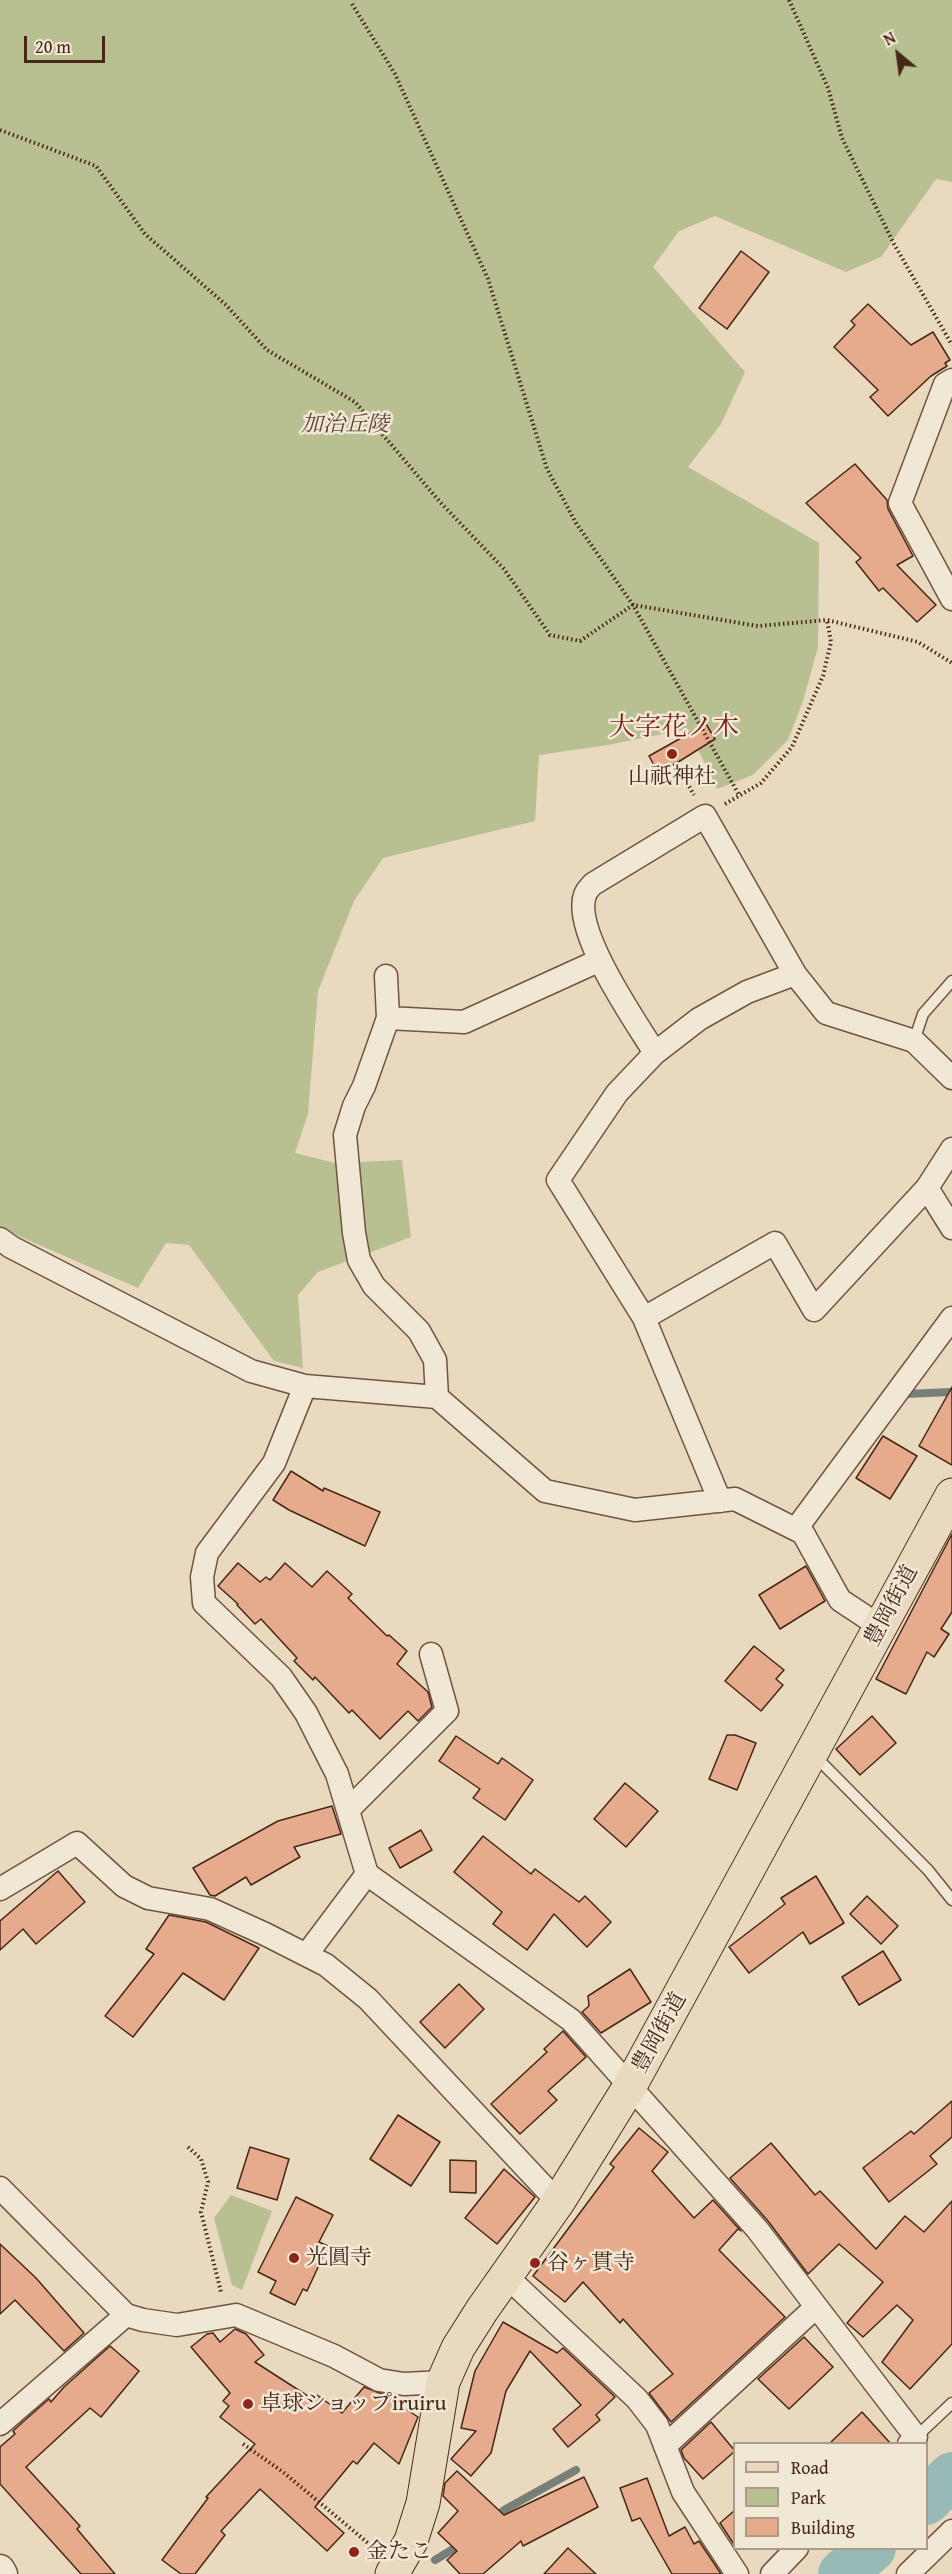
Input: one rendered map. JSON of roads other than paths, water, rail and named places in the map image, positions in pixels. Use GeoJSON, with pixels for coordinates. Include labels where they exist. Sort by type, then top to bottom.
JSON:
{"type":"FeatureCollection","features":[{"type":"Feature","properties":{"kind":"main road","name":"豊岡街道"},"geometry":{"type":"LineString","coordinates":[[395,2571],[411,2541],[423,2503],[443,2382],[458,2348],[558,2202],[630,2086],[881,1627],[947,1517]]}},
{"type":"Feature","properties":{"kind":"street"},"geometry":{"type":"LineString","coordinates":[[952,380],[945,384],[900,503],[952,599]]}},
{"type":"Feature","properties":{"kind":"street"},"geometry":{"type":"LineString","coordinates":[[655,1053],[598,961],[583,910],[585,895],[593,884],[705,816],[795,974],[826,1013],[914,1041],[952,1078]]}},
{"type":"Feature","properties":{"kind":"street"},"geometry":{"type":"LineString","coordinates":[[388,1018],[464,1022],[598,961]]}},
{"type":"Feature","properties":{"kind":"street"},"geometry":{"type":"LineString","coordinates":[[720,1500],[644,1318],[558,1180],[617,1093],[655,1053],[699,1019],[747,992],[795,974]]}},
{"type":"Feature","properties":{"kind":"street"},"geometry":{"type":"LineString","coordinates":[[386,976],[388,1018],[345,1135],[354,1233],[359,1260],[374,1286],[418,1331],[435,1360],[437,1397]]}},
{"type":"Feature","properties":{"kind":"street"},"geometry":{"type":"LineString","coordinates":[[644,1318],[775,1243],[814,1310],[927,1188],[952,1149]]}},
{"type":"Feature","properties":{"kind":"street"},"geometry":{"type":"LineString","coordinates":[[927,1188],[952,1228]]}},
{"type":"Feature","properties":{"kind":"street"},"geometry":{"type":"LineString","coordinates":[[0,1239],[11,1247],[251,1371],[304,1386],[437,1397],[545,1491],[635,1510],[735,1499],[803,1533],[840,1600],[881,1627]]}},
{"type":"Feature","properties":{"kind":"street"},"geometry":{"type":"LineString","coordinates":[[796,1529],[952,1318]]}},
{"type":"Feature","properties":{"kind":"street"},"geometry":{"type":"LineString","coordinates":[[304,1386],[274,1463],[207,1553],[202,1576],[204,1603],[281,1677],[306,1713],[337,1774],[367,1874],[571,2020],[757,2229],[913,2440]]}},
{"type":"Feature","properties":{"kind":"street"},"geometry":{"type":"LineString","coordinates":[[348,1810],[447,1711],[431,1654]]}},
{"type":"Feature","properties":{"kind":"street"},"geometry":{"type":"LineString","coordinates":[[0,1889],[77,1843],[124,1886],[148,1898],[210,1909],[307,1954],[326,1965],[368,1999],[558,2202]]}},
{"type":"Feature","properties":{"kind":"street"},"geometry":{"type":"LineString","coordinates":[[307,1954],[367,1874]]}},
{"type":"Feature","properties":{"kind":"street"},"geometry":{"type":"LineString","coordinates":[[0,2188],[126,2315],[177,2325],[236,2315],[334,2356],[379,2380],[405,2384],[443,2382]]}},
{"type":"Feature","properties":{"kind":"street"},"geometry":{"type":"LineString","coordinates":[[506,2276],[637,2399],[657,2425],[683,2492],[737,2574]]}},
{"type":"Feature","properties":{"kind":"street"},"geometry":{"type":"LineString","coordinates":[[665,2446],[816,2307]]}},
{"type":"Feature","properties":{"kind":"street"},"geometry":{"type":"LineString","coordinates":[[0,2424],[126,2315]]}},
{"type":"Feature","properties":{"kind":"street"},"geometry":{"type":"LineString","coordinates":[[908,2574],[952,2531]]}},
{"type":"Feature","properties":{"kind":"street"},"geometry":{"type":"LineString","coordinates":[[772,2574],[795,2550]]}},
{"type":"Feature","properties":{"kind":"street"},"geometry":{"type":"LineString","coordinates":[[0,2569],[3,2574]]}},
{"type":"Feature","properties":{"kind":"lane"},"geometry":{"type":"LineString","coordinates":[[914,1041],[923,1014],[952,981]]}},
{"type":"Feature","properties":{"kind":"lane"},"geometry":{"type":"LineString","coordinates":[[812,1753],[928,1870],[952,1900]]}},
{"type":"Feature","properties":{"kind":"lane"},"geometry":{"type":"LineString","coordinates":[[913,2440],[952,2403]]}},
{"type":"Feature","properties":{"kind":"waterway"},"geometry":{"type":"LineString","coordinates":[[905,1394],[952,1392]]}},
{"type":"Feature","properties":{"kind":"waterway"},"geometry":{"type":"LineString","coordinates":[[494,2518],[504,2510],[576,2470]]}},
{"type":"Feature","properties":{"kind":"waterway"},"geometry":{"type":"LineString","coordinates":[[928,2499],[952,2476]]}},
{"type":"Feature","properties":{"kind":"waterway"},"geometry":{"type":"LineString","coordinates":[[435,2560],[463,2543]]}},
{"type":"Feature","properties":{"kind":"waterway"},"geometry":{"type":"LineString","coordinates":[[842,2574],[870,2550]]}},
{"type":"Feature","properties":{"kind":"place","name":"山祇神社"},"geometry":{"type":"Point","coordinates":[672,754]}},
{"type":"Feature","properties":{"kind":"place","name":"光圓寺"},"geometry":{"type":"Point","coordinates":[294,2258]}},
{"type":"Feature","properties":{"kind":"place","name":"谷ヶ貫寺"},"geometry":{"type":"Point","coordinates":[535,2263]}},
{"type":"Feature","properties":{"kind":"place","name":"卓球ショップiruiru"},"geometry":{"type":"Point","coordinates":[248,2404]}},
{"type":"Feature","properties":{"kind":"place","name":"金たこ"},"geometry":{"type":"Point","coordinates":[354,2552]}},
{"type":"Feature","properties":{"kind":"district","name":"大字花ノ木"},"geometry":{"type":"Point","coordinates":[674,728]}},
{"type":"Feature","properties":{"kind":"park label","name":"加治丘陵"},"geometry":{"type":"Point","coordinates":[345,425]}}]}
